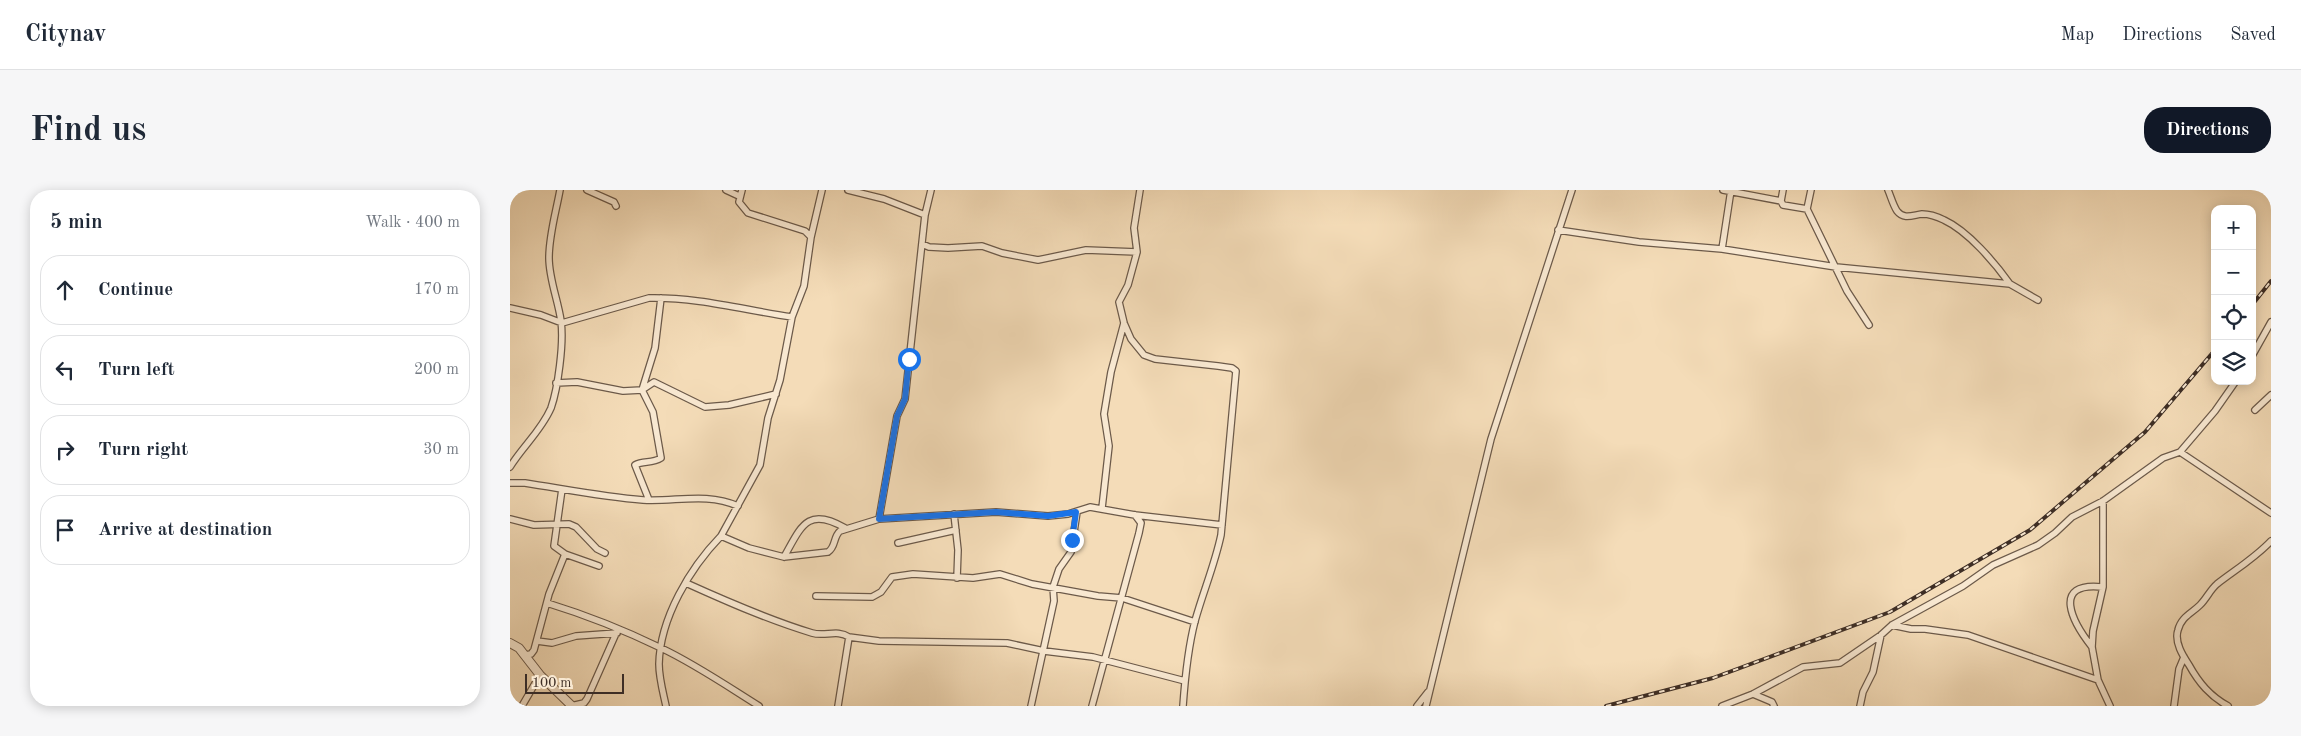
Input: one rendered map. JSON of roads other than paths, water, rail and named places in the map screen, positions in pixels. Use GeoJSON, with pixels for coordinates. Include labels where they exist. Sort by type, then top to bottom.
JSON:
{"type":"FeatureCollection","features":[{"type":"Feature","properties":{"kind":"street"},"geometry":{"type":"LineString","coordinates":[[510,467],[521,450],[529,444],[542,424],[551,407],[556,383],[562,349],[562,323],[549,258],[552,230],[560,190]]}},
{"type":"Feature","properties":{"kind":"street"},"geometry":{"type":"LineString","coordinates":[[587,190],[609,199],[616,206]]}},
{"type":"Feature","properties":{"kind":"street"},"geometry":{"type":"LineString","coordinates":[[726,190],[740,193],[739,202],[748,212],[805,231],[811,236]]}},
{"type":"Feature","properties":{"kind":"street"},"geometry":{"type":"LineString","coordinates":[[666,706],[659,674],[661,648],[670,613],[686,584],[706,554],[721,536],[760,465],[768,418],[776,394],[792,317],[804,286],[811,236],[822,190]]}},
{"type":"Feature","properties":{"kind":"street"},"geometry":{"type":"LineString","coordinates":[[848,190],[884,200],[924,215]]}},
{"type":"Feature","properties":{"kind":"street"},"geometry":{"type":"LineString","coordinates":[[879,519],[897,416],[905,399],[924,215],[931,190]]}},
{"type":"Feature","properties":{"kind":"street"},"geometry":{"type":"LineString","coordinates":[[1140,190],[1134,228],[1137,252],[1128,285],[1119,302],[1124,323],[1131,339],[1144,355],[1155,359],[1228,368],[1236,371],[1218,552],[1210,569],[1206,590],[1195,622],[1185,681],[1183,706]]}},
{"type":"Feature","properties":{"kind":"street"},"geometry":{"type":"LineString","coordinates":[[1426,706],[1491,439],[1572,190]]}},
{"type":"Feature","properties":{"kind":"street"},"geometry":{"type":"LineString","coordinates":[[1723,190],[1781,201],[1785,206],[1807,209]]}},
{"type":"Feature","properties":{"kind":"street"},"geometry":{"type":"LineString","coordinates":[[1781,201],[1782,190]]}},
{"type":"Feature","properties":{"kind":"street"},"geometry":{"type":"LineString","coordinates":[[1811,190],[1807,209],[1847,290],[1869,325]]}},
{"type":"Feature","properties":{"kind":"street"},"geometry":{"type":"LineString","coordinates":[[1888,190],[1900,214],[1906,217],[1930,215],[1944,220],[1965,235],[1994,262],[2010,284]]}},
{"type":"Feature","properties":{"kind":"street"},"geometry":{"type":"LineString","coordinates":[[1722,250],[1731,191]]}},
{"type":"Feature","properties":{"kind":"street"},"geometry":{"type":"LineString","coordinates":[[1558,230],[1639,242],[1722,250],[1836,267],[2010,284],[2038,300]]}},
{"type":"Feature","properties":{"kind":"street"},"geometry":{"type":"LineString","coordinates":[[922,244],[929,247],[948,248],[982,246],[1002,253],[1038,260],[1086,250],[1137,252]]}},
{"type":"Feature","properties":{"kind":"street"},"geometry":{"type":"LineString","coordinates":[[510,308],[541,315],[562,323],[650,298],[661,298],[723,303],[792,317]]}},
{"type":"Feature","properties":{"kind":"street"},"geometry":{"type":"LineString","coordinates":[[649,500],[635,466],[640,462],[655,462],[661,458],[653,412],[642,390],[655,348],[661,298]]}},
{"type":"Feature","properties":{"kind":"street"},"geometry":{"type":"LineString","coordinates":[[2256,349],[2271,322]]}},
{"type":"Feature","properties":{"kind":"street"},"geometry":{"type":"LineString","coordinates":[[1102,508],[1108,446],[1104,414],[1111,372],[1124,323]]}},
{"type":"Feature","properties":{"kind":"street"},"geometry":{"type":"LineString","coordinates":[[556,383],[577,382],[623,390],[642,390],[654,382],[705,406],[729,405],[776,394]]}},
{"type":"Feature","properties":{"kind":"street"},"geometry":{"type":"LineString","coordinates":[[1722,706],[1753,694],[1804,667],[1840,663],[1881,635],[1892,625],[1963,586],[1992,565],[2038,545],[2055,533],[2072,517],[2104,501],[2163,458],[2180,452],[2215,411],[2233,385]]}},
{"type":"Feature","properties":{"kind":"street"},"geometry":{"type":"LineString","coordinates":[[2255,410],[2271,395]]}},
{"type":"Feature","properties":{"kind":"street"},"geometry":{"type":"LineString","coordinates":[[2180,452],[2271,513]]}},
{"type":"Feature","properties":{"kind":"street"},"geometry":{"type":"LineString","coordinates":[[510,483],[525,483],[649,500],[683,497],[723,499],[738,506]]}},
{"type":"Feature","properties":{"kind":"street"},"geometry":{"type":"LineString","coordinates":[[562,489],[554,546],[565,554],[599,566]]}},
{"type":"Feature","properties":{"kind":"street"},"geometry":{"type":"LineString","coordinates":[[2104,501],[2103,587],[2093,632],[2092,647],[2098,680],[2110,706]]}},
{"type":"Feature","properties":{"kind":"street"},"geometry":{"type":"LineString","coordinates":[[721,536],[749,548],[784,557],[828,552],[833,548],[838,532],[845,528],[879,519],[996,512],[1048,516],[1076,512],[1090,507],[1135,516],[1222,525]]}},
{"type":"Feature","properties":{"kind":"street"},"geometry":{"type":"LineString","coordinates":[[1030,706],[1054,601],[1053,587],[1059,570],[1070,552],[1076,512]]}},
{"type":"Feature","properties":{"kind":"street"},"geometry":{"type":"LineString","coordinates":[[954,514],[957,578]]}},
{"type":"Feature","properties":{"kind":"street"},"geometry":{"type":"LineString","coordinates":[[1092,706],[1139,533],[1141,523],[1135,516]]}},
{"type":"Feature","properties":{"kind":"street"},"geometry":{"type":"LineString","coordinates":[[510,519],[534,525],[556,526],[560,523],[576,527],[597,549],[605,553]]}},
{"type":"Feature","properties":{"kind":"street"},"geometry":{"type":"LineString","coordinates":[[784,557],[800,528],[813,519],[825,519],[845,528]]}},
{"type":"Feature","properties":{"kind":"street"},"geometry":{"type":"LineString","coordinates":[[898,543],[956,530]]}},
{"type":"Feature","properties":{"kind":"street"},"geometry":{"type":"LineString","coordinates":[[2228,706],[2206,691],[2184,656],[2177,634],[2184,618],[2200,605],[2218,583],[2241,567],[2271,541]]}},
{"type":"Feature","properties":{"kind":"street"},"geometry":{"type":"LineString","coordinates":[[525,655],[531,654],[537,641],[547,603],[565,554]]}},
{"type":"Feature","properties":{"kind":"street"},"geometry":{"type":"LineString","coordinates":[[816,596],[872,597],[881,592],[892,577],[913,574],[957,578],[1000,574],[1032,584],[1098,596],[1122,598],[1195,622]]}},
{"type":"Feature","properties":{"kind":"street"},"geometry":{"type":"LineString","coordinates":[[686,584],[815,634],[838,632],[849,637],[879,641],[1007,643],[1044,651],[1077,654],[1185,681]]}},
{"type":"Feature","properties":{"kind":"street"},"geometry":{"type":"LineString","coordinates":[[2092,647],[2081,633],[2070,610],[2069,599],[2074,592],[2081,588],[2103,587]]}},
{"type":"Feature","properties":{"kind":"street"},"geometry":{"type":"LineString","coordinates":[[547,603],[661,648],[760,706]]}},
{"type":"Feature","properties":{"kind":"street"},"geometry":{"type":"LineString","coordinates":[[1892,625],[1968,635],[2098,680]]}},
{"type":"Feature","properties":{"kind":"street"},"geometry":{"type":"LineString","coordinates":[[537,641],[552,643],[576,636],[618,631]]}},
{"type":"Feature","properties":{"kind":"street"},"geometry":{"type":"LineString","coordinates":[[510,643],[519,648],[540,675],[572,706],[586,701],[618,631]]}},
{"type":"Feature","properties":{"kind":"street"},"geometry":{"type":"LineString","coordinates":[[1860,706],[1863,692],[1873,672],[1881,635]]}},
{"type":"Feature","properties":{"kind":"street"},"geometry":{"type":"LineString","coordinates":[[838,706],[849,637]]}},
{"type":"Feature","properties":{"kind":"street"},"geometry":{"type":"LineString","coordinates":[[2174,706],[2179,669],[2184,656]]}},
{"type":"Feature","properties":{"kind":"street"},"geometry":{"type":"LineString","coordinates":[[522,706],[540,675]]}},
{"type":"Feature","properties":{"kind":"street"},"geometry":{"type":"LineString","coordinates":[[1417,706],[1430,690]]}},
{"type":"Feature","properties":{"kind":"street"},"geometry":{"type":"LineString","coordinates":[[1753,694],[1772,702],[1774,706]]}},
{"type":"Feature","properties":{"kind":"railway"},"geometry":{"type":"LineString","coordinates":[[2256,300],[2271,281]]}},
{"type":"Feature","properties":{"kind":"railway"},"geometry":{"type":"LineString","coordinates":[[1606,706],[1713,678],[1890,612],[2030,530],[2145,432],[2211,355]]}}]}
